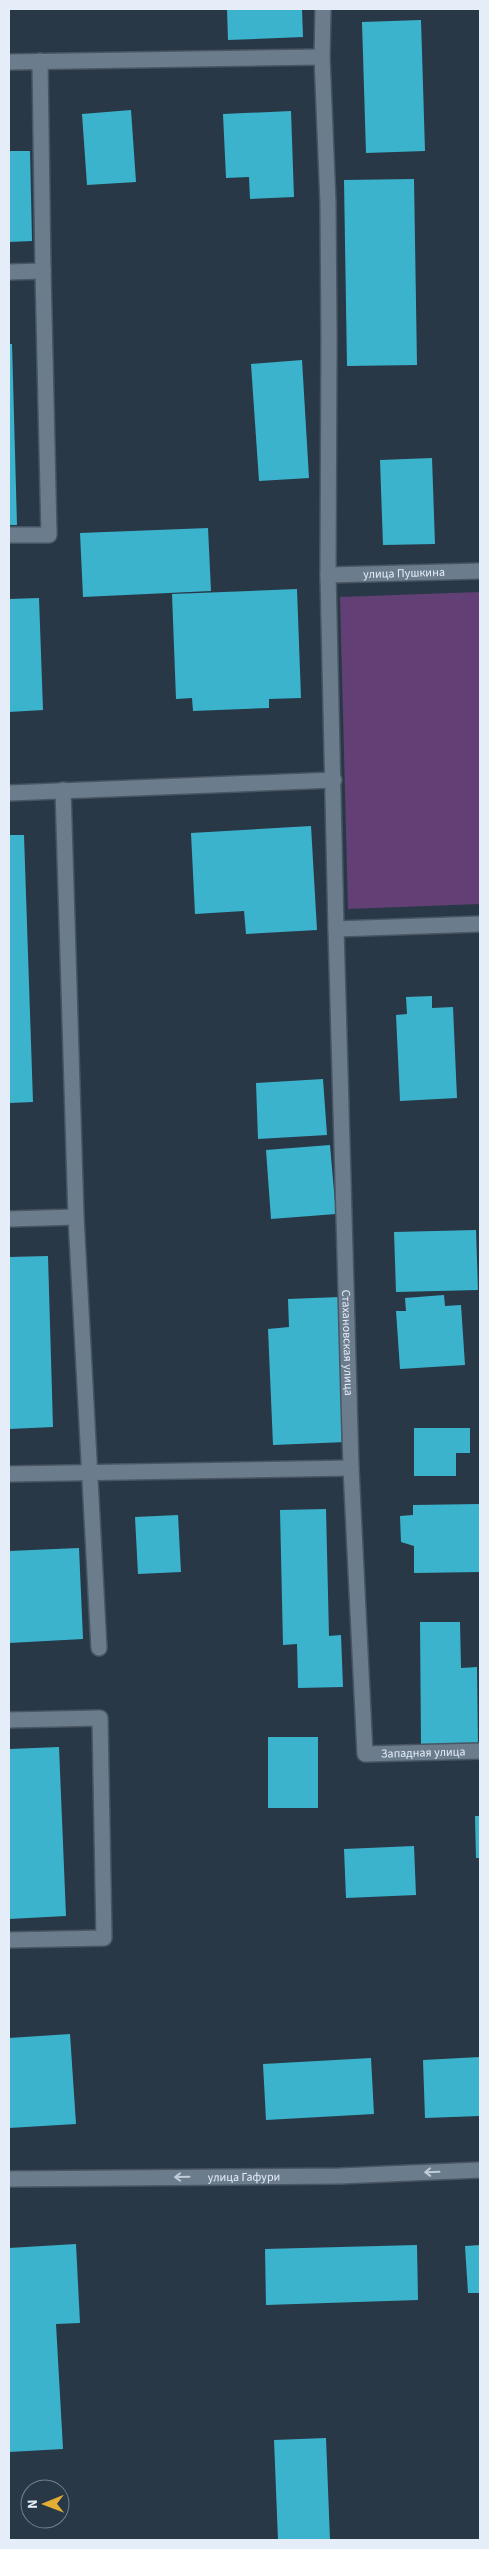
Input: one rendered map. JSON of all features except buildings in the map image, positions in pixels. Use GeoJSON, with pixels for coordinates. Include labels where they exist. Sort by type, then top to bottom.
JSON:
{"type":"FeatureCollection","features":[{"type":"Feature","properties":{"kind":"street","name":"Стахановская улица"},"geometry":{"type":"LineString","coordinates":[[323,9],[322,57],[328,203],[328,575],[336,929],[352,1468],[365,1754]]}},
{"type":"Feature","properties":{"kind":"street"},"geometry":{"type":"LineString","coordinates":[[9,62],[322,57]]}},
{"type":"Feature","properties":{"kind":"street"},"geometry":{"type":"LineString","coordinates":[[9,535],[49,535],[40,61]]}},
{"type":"Feature","properties":{"kind":"street"},"geometry":{"type":"LineString","coordinates":[[9,272],[44,271]]}},
{"type":"Feature","properties":{"kind":"street","name":"улица Пушкина"},"geometry":{"type":"LineString","coordinates":[[328,575],[480,571]]}},
{"type":"Feature","properties":{"kind":"street"},"geometry":{"type":"LineString","coordinates":[[9,793],[334,780]]}},
{"type":"Feature","properties":{"kind":"street"},"geometry":{"type":"LineString","coordinates":[[63,790],[76,1217],[99,1648]]}},
{"type":"Feature","properties":{"kind":"street"},"geometry":{"type":"LineString","coordinates":[[336,929],[480,924]]}},
{"type":"Feature","properties":{"kind":"street"},"geometry":{"type":"LineString","coordinates":[[9,1219],[76,1217]]}},
{"type":"Feature","properties":{"kind":"street"},"geometry":{"type":"LineString","coordinates":[[9,1474],[352,1468]]}},
{"type":"Feature","properties":{"kind":"street"},"geometry":{"type":"LineString","coordinates":[[9,1720],[100,1718],[104,1938],[9,1940]]}},
{"type":"Feature","properties":{"kind":"street","name":"Западная улица"},"geometry":{"type":"LineString","coordinates":[[365,1754],[480,1751]]}},
{"type":"Feature","properties":{"kind":"street","name":"улица Гафури"},"geometry":{"type":"LineString","coordinates":[[9,2179],[340,2176],[480,2170]]}},
{"type":"Feature","properties":{"kind":"shaded area"},"geometry":{"type":"Polygon","coordinates":[[[480,592],[480,904],[348,909],[340,597],[480,592]]]}}]}
